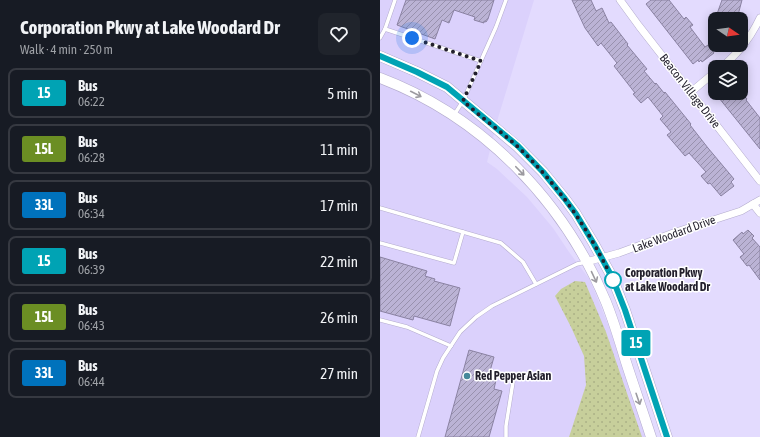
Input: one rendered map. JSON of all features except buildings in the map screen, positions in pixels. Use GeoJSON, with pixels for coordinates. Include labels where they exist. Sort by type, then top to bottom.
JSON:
{"type":"FeatureCollection","features":[{"type":"Feature","properties":{"kind":"main road"},"geometry":{"type":"LineString","coordinates":[[380,56],[447,87],[530,159],[561,194],[576,214],[612,277],[625,310],[667,437]]}},
{"type":"Feature","properties":{"kind":"main road"},"geometry":{"type":"LineString","coordinates":[[380,78],[421,97],[474,130],[505,156],[529,181],[562,221],[586,262],[606,303],[651,437]]}},
{"type":"Feature","properties":{"kind":"street","name":"Beacon Village Drive"},"geometry":{"type":"LineString","coordinates":[[620,0],[760,181]]}},
{"type":"Feature","properties":{"kind":"street"},"geometry":{"type":"LineString","coordinates":[[730,60],[746,43],[760,18]]}},
{"type":"Feature","properties":{"kind":"street"},"geometry":{"type":"LineString","coordinates":[[691,92],[708,78]]}},
{"type":"Feature","properties":{"kind":"street","name":"Lake Woodard Drive"},"geometry":{"type":"LineString","coordinates":[[586,262],[619,254],[676,232],[741,211],[760,200]]}},
{"type":"Feature","properties":{"kind":"street"},"geometry":{"type":"LineString","coordinates":[[753,204],[760,212]]}},
{"type":"Feature","properties":{"kind":"lane"},"geometry":{"type":"LineString","coordinates":[[380,38],[385,29],[395,0]]}},
{"type":"Feature","properties":{"kind":"lane"},"geometry":{"type":"LineString","coordinates":[[453,116],[463,101],[506,0]]}},
{"type":"Feature","properties":{"kind":"lane"},"geometry":{"type":"LineString","coordinates":[[385,29],[481,61]]}},
{"type":"Feature","properties":{"kind":"lane"},"geometry":{"type":"LineString","coordinates":[[380,208],[501,243],[523,262],[536,284]]}},
{"type":"Feature","properties":{"kind":"lane"},"geometry":{"type":"LineString","coordinates":[[380,243],[454,263],[463,232]]}},
{"type":"Feature","properties":{"kind":"lane"},"geometry":{"type":"LineString","coordinates":[[418,437],[437,371],[443,358],[460,332],[476,317],[492,306],[576,264],[586,262]]}},
{"type":"Feature","properties":{"kind":"lane"},"geometry":{"type":"LineString","coordinates":[[380,320],[407,327],[451,346]]}},
{"type":"Feature","properties":{"kind":"lane"},"geometry":{"type":"LineString","coordinates":[[506,437],[506,426],[514,382]]}},
{"type":"Feature","properties":{"kind":"shaded area"},"geometry":{"type":"Polygon","coordinates":[[[380,0],[534,0],[498,118],[487,162],[497,169],[527,197],[553,228],[590,280],[611,332],[646,437],[380,437],[380,0]]]}},
{"type":"Feature","properties":{"kind":"green space"},"geometry":{"type":"Polygon","coordinates":[[[575,281],[585,282],[606,332],[642,437],[569,437],[586,385],[584,356],[555,296],[561,289],[575,281]]]}},
{"type":"Feature","properties":{"kind":"bus line","name":"15"},"geometry":{"type":"LineString","coordinates":[[380,56],[447,87],[518,146],[543,172],[565,199],[576,214],[612,277],[625,310],[667,437]]}},
{"type":"Feature","properties":{"kind":"place","name":"Corporation Pkwy at Lake Woodard Dr"},"geometry":{"type":"Point","coordinates":[613,280]}},
{"type":"Feature","properties":{"kind":"place","name":"Red Pepper Asian"},"geometry":{"type":"Point","coordinates":[467,376]}},
{"type":"Feature","properties":{"kind":"route"},"geometry":{"type":"LineString","coordinates":[[412,38],[481,61],[463,101],[518,146],[554,185],[576,214],[613,280]]}}]}
